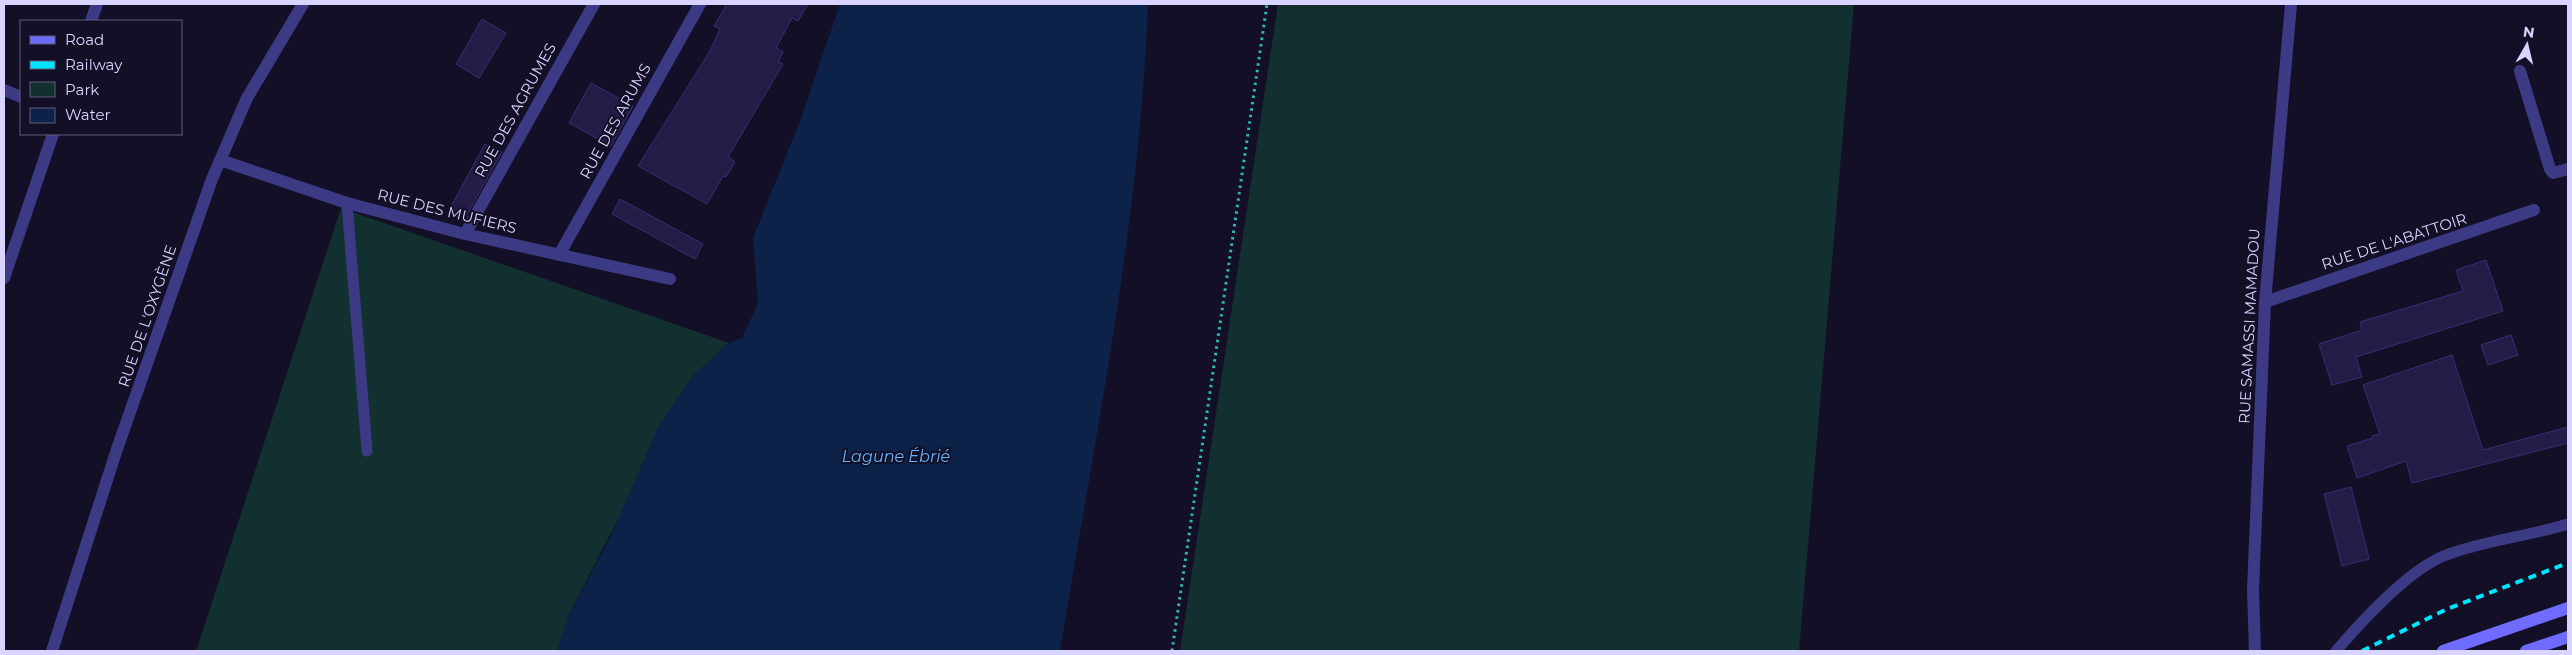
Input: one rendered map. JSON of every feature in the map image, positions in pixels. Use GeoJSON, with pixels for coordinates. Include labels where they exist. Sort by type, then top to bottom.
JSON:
{"type":"FeatureCollection","features":[{"type":"Feature","properties":{"kind":"main road"},"geometry":{"type":"LineString","coordinates":[[2443,651],[2568,608]]}},
{"type":"Feature","properties":{"kind":"main road"},"geometry":{"type":"LineString","coordinates":[[2526,651],[2568,637]]}},
{"type":"Feature","properties":{"kind":"street"},"geometry":{"type":"LineString","coordinates":[[91,20],[96,4]]}},
{"type":"Feature","properties":{"kind":"street","name":"RUE DE L'OXYGÈNE"},"geometry":{"type":"LineString","coordinates":[[52,651],[117,449],[220,160],[247,98],[303,4]]}},
{"type":"Feature","properties":{"kind":"street","name":"RUE DES AGRUMES"},"geometry":{"type":"LineString","coordinates":[[465,234],[594,4]]}},
{"type":"Feature","properties":{"kind":"street","name":"RUE DES ARUMS"},"geometry":{"type":"LineString","coordinates":[[559,255],[700,4]]}},
{"type":"Feature","properties":{"kind":"street","name":"RUE SAMASSI MAMADOU"},"geometry":{"type":"LineString","coordinates":[[2255,651],[2253,590],[2265,302],[2291,4]]}},
{"type":"Feature","properties":{"kind":"street"},"geometry":{"type":"LineString","coordinates":[[2520,71],[2550,170],[2557,173],[2568,169]]}},
{"type":"Feature","properties":{"kind":"street"},"geometry":{"type":"LineString","coordinates":[[4,90],[20,97]]}},
{"type":"Feature","properties":{"kind":"street"},"geometry":{"type":"LineString","coordinates":[[4,278],[53,135]]}},
{"type":"Feature","properties":{"kind":"street","name":"RUE DES MUFIERS"},"geometry":{"type":"LineString","coordinates":[[220,160],[347,203],[465,234],[670,279]]}},
{"type":"Feature","properties":{"kind":"street","name":"RUE DE L'ABATTOIR"},"geometry":{"type":"LineString","coordinates":[[2265,302],[2534,210]]}},
{"type":"Feature","properties":{"kind":"lane"},"geometry":{"type":"LineString","coordinates":[[347,203],[367,451]]}},
{"type":"Feature","properties":{"kind":"lane"},"geometry":{"type":"LineString","coordinates":[[2336,651],[2367,614],[2425,567],[2447,554],[2568,524]]}},
{"type":"Feature","properties":{"kind":"path"},"geometry":{"type":"LineString","coordinates":[[1172,651],[1266,4]]}},
{"type":"Feature","properties":{"kind":"green space"},"geometry":{"type":"Polygon","coordinates":[[[1278,4],[1854,4],[1799,651],[1180,651],[1278,4]]]}},
{"type":"Feature","properties":{"kind":"green space"},"geometry":{"type":"Polygon","coordinates":[[[341,208],[729,343],[692,377],[568,616],[557,651],[196,651],[341,208]]]}},
{"type":"Feature","properties":{"kind":"water","name":"Lagune Ébrié"},"geometry":{"type":"Polygon","coordinates":[[[840,4],[1148,4],[1136,167],[1126,248],[1060,651],[557,651],[568,616],[610,538],[658,427],[692,377],[729,343],[742,338],[758,303],[753,238],[802,116],[840,4]]]}},
{"type":"Feature","properties":{"kind":"building"},"geometry":{"type":"Polygon","coordinates":[[[727,4],[808,4],[798,21],[792,18],[776,48],[783,52],[778,62],[783,64],[728,157],[735,162],[726,177],[723,176],[707,204],[638,166],[710,51],[720,29],[714,26],[727,4]]]}},
{"type":"Feature","properties":{"kind":"building"},"geometry":{"type":"Polygon","coordinates":[[[482,19],[506,33],[479,78],[456,64],[482,19]]]}},
{"type":"Feature","properties":{"kind":"building"},"geometry":{"type":"Polygon","coordinates":[[[591,83],[633,106],[611,146],[569,123],[591,83]]]}},
{"type":"Feature","properties":{"kind":"building"},"geometry":{"type":"Polygon","coordinates":[[[485,144],[502,152],[465,218],[449,210],[485,144]]]}},
{"type":"Feature","properties":{"kind":"building"},"geometry":{"type":"Polygon","coordinates":[[[620,199],[703,244],[695,259],[612,214],[620,199]]]}},
{"type":"Feature","properties":{"kind":"building"},"geometry":{"type":"Polygon","coordinates":[[[2486,260],[2503,311],[2356,357],[2362,377],[2332,385],[2319,344],[2362,330],[2360,322],[2463,291],[2456,270],[2486,260]]]}},
{"type":"Feature","properties":{"kind":"building"},"geometry":{"type":"Polygon","coordinates":[[[2511,335],[2518,355],[2488,365],[2481,345],[2511,335]]]}},
{"type":"Feature","properties":{"kind":"building"},"geometry":{"type":"Polygon","coordinates":[[[2452,355],[2483,450],[2568,427],[2568,443],[2412,483],[2406,461],[2357,478],[2347,446],[2380,434],[2363,385],[2452,355]]]}},
{"type":"Feature","properties":{"kind":"building"},"geometry":{"type":"Polygon","coordinates":[[[2351,487],[2369,559],[2342,566],[2324,494],[2351,487]]]}},
{"type":"Feature","properties":{"kind":"railway"},"geometry":{"type":"LineString","coordinates":[[2362,651],[2447,609],[2568,563]]}}]}
